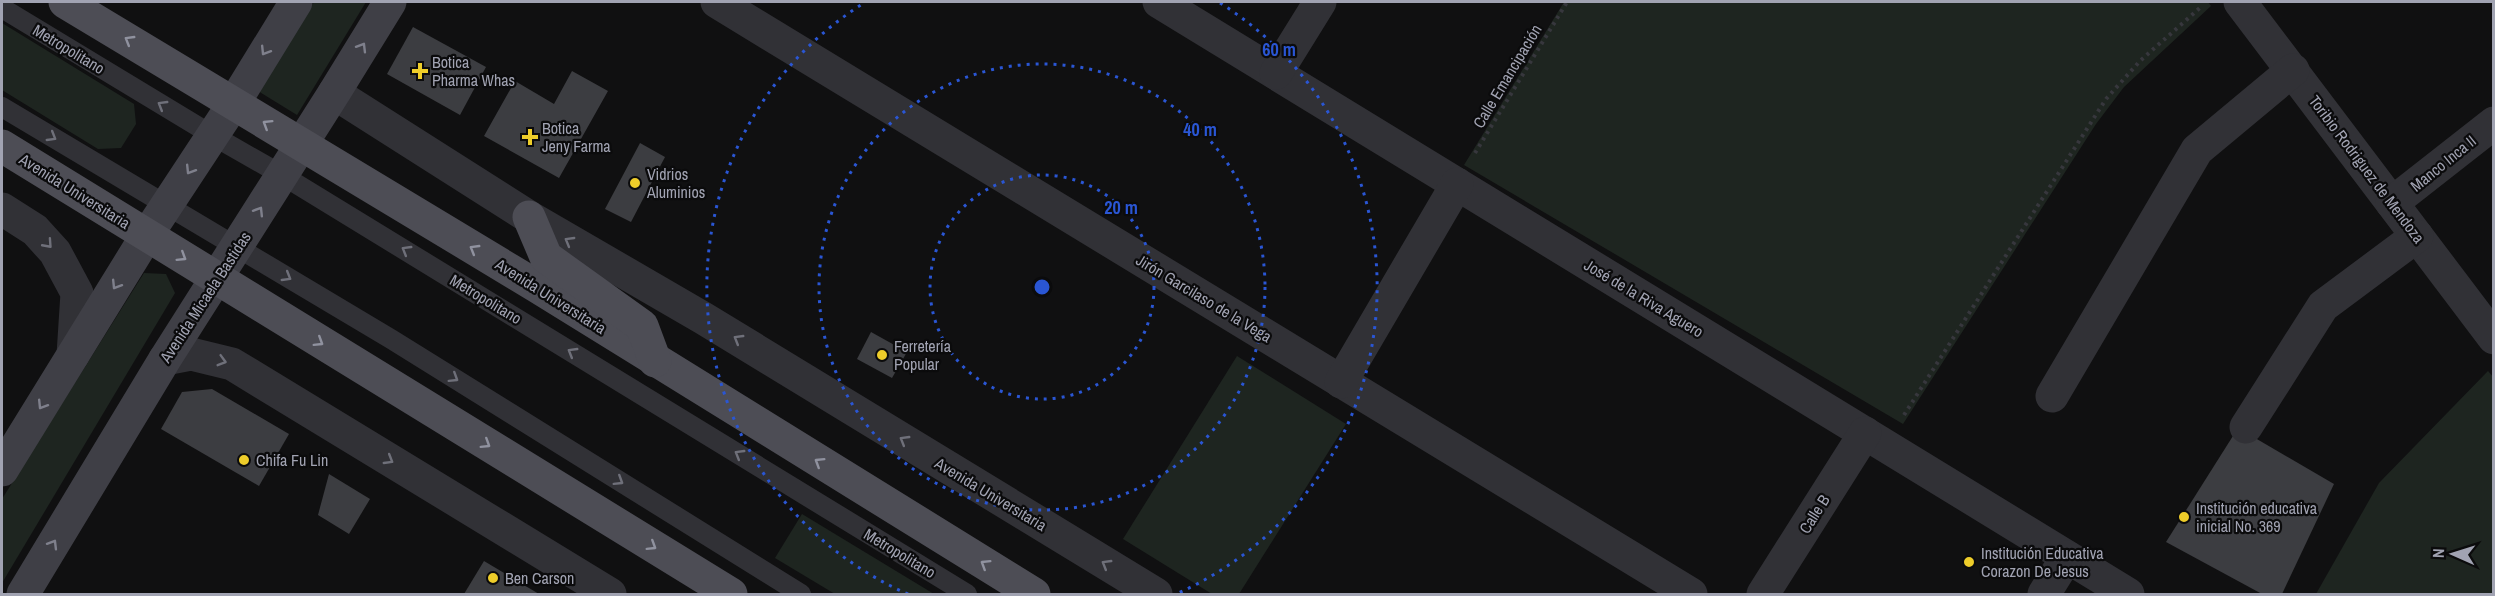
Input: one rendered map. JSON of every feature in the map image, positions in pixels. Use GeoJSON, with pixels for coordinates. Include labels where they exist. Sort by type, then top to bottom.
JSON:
{"type":"FeatureCollection","features":[{"type":"Feature","properties":{"kind":"main road","name":"Avenida Universitaria"},"geometry":{"type":"LineString","coordinates":[[66,2],[1034,594]]}},
{"type":"Feature","properties":{"kind":"main road"},"geometry":{"type":"LineString","coordinates":[[2,470],[147,235],[234,103],[296,2]]}},
{"type":"Feature","properties":{"kind":"main road","name":"Avenida Micaela Bastidas"},"geometry":{"type":"LineString","coordinates":[[23,594],[165,359],[390,2]]}},
{"type":"Feature","properties":{"kind":"main road","name":"Avenida Universitaria"},"geometry":{"type":"LineString","coordinates":[[2,146],[731,594]]}},
{"type":"Feature","properties":{"kind":"main road"},"geometry":{"type":"LineString","coordinates":[[529,217],[546,257],[642,326],[655,361]]}},
{"type":"Feature","properties":{"kind":"street","name":"Jirón Garcilaso de la Vega"},"geometry":{"type":"LineString","coordinates":[[717,2],[1691,594]]}},
{"type":"Feature","properties":{"kind":"street","name":"José de la Riva Aguero"},"geometry":{"type":"LineString","coordinates":[[1159,2],[2128,594]]}},
{"type":"Feature","properties":{"kind":"street"},"geometry":{"type":"LineString","coordinates":[[1276,73],[1320,2]]}},
{"type":"Feature","properties":{"kind":"street","name":"Toribio Rodriguez de Mendoza"},"geometry":{"type":"LineString","coordinates":[[2254,7],[2292,70],[2493,338]]}},
{"type":"Feature","properties":{"kind":"street"},"geometry":{"type":"LineString","coordinates":[[2052,396],[2197,150],[2292,70]]}},
{"type":"Feature","properties":{"kind":"street","name":"Avenida Universitaria"},"geometry":{"type":"LineString","coordinates":[[334,93],[529,217],[703,318],[1156,594]]}},
{"type":"Feature","properties":{"kind":"street","name":"Manco Inca II"},"geometry":{"type":"LineString","coordinates":[[2392,203],[2493,123]]}},
{"type":"Feature","properties":{"kind":"street"},"geometry":{"type":"LineString","coordinates":[[1341,382],[1457,184]]}},
{"type":"Feature","properties":{"kind":"street"},"geometry":{"type":"LineString","coordinates":[[2,209],[35,230],[55,252],[76,293],[73,355]]}},
{"type":"Feature","properties":{"kind":"street"},"geometry":{"type":"LineString","coordinates":[[2246,427],[2323,306],[2417,236]]}},
{"type":"Feature","properties":{"kind":"street"},"geometry":{"type":"LineString","coordinates":[[165,359],[191,354],[232,364],[610,594]]}},
{"type":"Feature","properties":{"kind":"street","name":"Calle B"},"geometry":{"type":"LineString","coordinates":[[1763,594],[1865,433]]}},
{"type":"Feature","properties":{"kind":"street"},"geometry":{"type":"LineString","coordinates":[[2044,594],[2067,557]]}},
{"type":"Feature","properties":{"kind":"lane","name":"Metropolitano"},"geometry":{"type":"LineString","coordinates":[[2,8],[282,175],[968,594]]}},
{"type":"Feature","properties":{"kind":"lane"},"geometry":{"type":"LineString","coordinates":[[2,107],[391,339],[801,594]]}},
{"type":"Feature","properties":{"kind":"path","name":"Calle Emancipación"},"geometry":{"type":"LineString","coordinates":[[1474,154],[1567,2]]}},
{"type":"Feature","properties":{"kind":"path"},"geometry":{"type":"LineString","coordinates":[[1902,418],[2106,99],[2140,61],[2202,6]]}},
{"type":"Feature","properties":{"kind":"shaded area"},"geometry":{"type":"Polygon","coordinates":[[[314,2],[366,2],[297,115],[258,91],[314,2]]]}},
{"type":"Feature","properties":{"kind":"shaded area"},"geometry":{"type":"Polygon","coordinates":[[[1564,2],[2208,2],[2211,6],[2124,87],[2096,124],[1903,424],[1464,165],[1564,2]]]}},
{"type":"Feature","properties":{"kind":"shaded area"},"geometry":{"type":"Polygon","coordinates":[[[2,23],[134,104],[136,124],[121,148],[98,149],[2,90],[2,23]]]}},
{"type":"Feature","properties":{"kind":"shaded area"},"geometry":{"type":"Polygon","coordinates":[[[144,273],[166,274],[175,293],[2,583],[2,499],[144,273]]]}},
{"type":"Feature","properties":{"kind":"shaded area"},"geometry":{"type":"Polygon","coordinates":[[[1237,356],[1346,424],[1239,594],[1212,594],[1123,539],[1237,356]]]}},
{"type":"Feature","properties":{"kind":"shaded area"},"geometry":{"type":"Polygon","coordinates":[[[2488,371],[2494,378],[2493,594],[2316,594],[2379,483],[2488,371]]]}},
{"type":"Feature","properties":{"kind":"shaded area"},"geometry":{"type":"Polygon","coordinates":[[[802,514],[934,594],[835,594],[775,558],[802,514]]]}},
{"type":"Feature","properties":{"kind":"building"},"geometry":{"type":"Polygon","coordinates":[[[413,27],[486,67],[460,115],[387,74],[413,27]]]}},
{"type":"Feature","properties":{"kind":"building"},"geometry":{"type":"Polygon","coordinates":[[[572,71],[608,91],[559,178],[484,136],[515,81],[554,104],[572,71]]]}},
{"type":"Feature","properties":{"kind":"building","name":"Vidrios Aluminios"},"geometry":{"type":"Polygon","coordinates":[[[640,143],[665,157],[631,222],[605,209],[640,143]]]}},
{"type":"Feature","properties":{"kind":"building","name":"Ferretería Popular"},"geometry":{"type":"Polygon","coordinates":[[[871,332],[907,352],[892,378],[857,359],[871,332]]]}},
{"type":"Feature","properties":{"kind":"building","name":"Chifa Fu Lin"},"geometry":{"type":"Polygon","coordinates":[[[212,389],[289,434],[259,486],[161,429],[182,392],[212,389]]]}},
{"type":"Feature","properties":{"kind":"building"},"geometry":{"type":"Polygon","coordinates":[[[2238,428],[2334,484],[2282,594],[2262,594],[2166,542],[2238,428]]]}},
{"type":"Feature","properties":{"kind":"building"},"geometry":{"type":"Polygon","coordinates":[[[329,474],[370,499],[349,534],[318,515],[329,474]]]}},
{"type":"Feature","properties":{"kind":"building","name":"Ben Carson"},"geometry":{"type":"Polygon","coordinates":[[[484,561],[539,594],[464,594],[484,561]]]}},
{"type":"Feature","properties":{"kind":"place","name":"Botica Pharma Whas"},"geometry":{"type":"Point","coordinates":[420,71]}},
{"type":"Feature","properties":{"kind":"place","name":"Botica Jeny Farma"},"geometry":{"type":"Point","coordinates":[530,137]}},
{"type":"Feature","properties":{"kind":"place","name":"Vidrios Aluminios"},"geometry":{"type":"Point","coordinates":[635,183]}},
{"type":"Feature","properties":{"kind":"place","name":"Ferretería Popular"},"geometry":{"type":"Point","coordinates":[882,355]}},
{"type":"Feature","properties":{"kind":"place","name":"Chifa Fu Lin"},"geometry":{"type":"Point","coordinates":[244,460]}},
{"type":"Feature","properties":{"kind":"place","name":"Institución educativa inicial No. 369"},"geometry":{"type":"Point","coordinates":[2184,517]}},
{"type":"Feature","properties":{"kind":"place","name":"Institución Educativa Corazon De Jesus"},"geometry":{"type":"Point","coordinates":[1969,562]}},
{"type":"Feature","properties":{"kind":"place","name":"Ben Carson"},"geometry":{"type":"Point","coordinates":[493,578]}}]}
